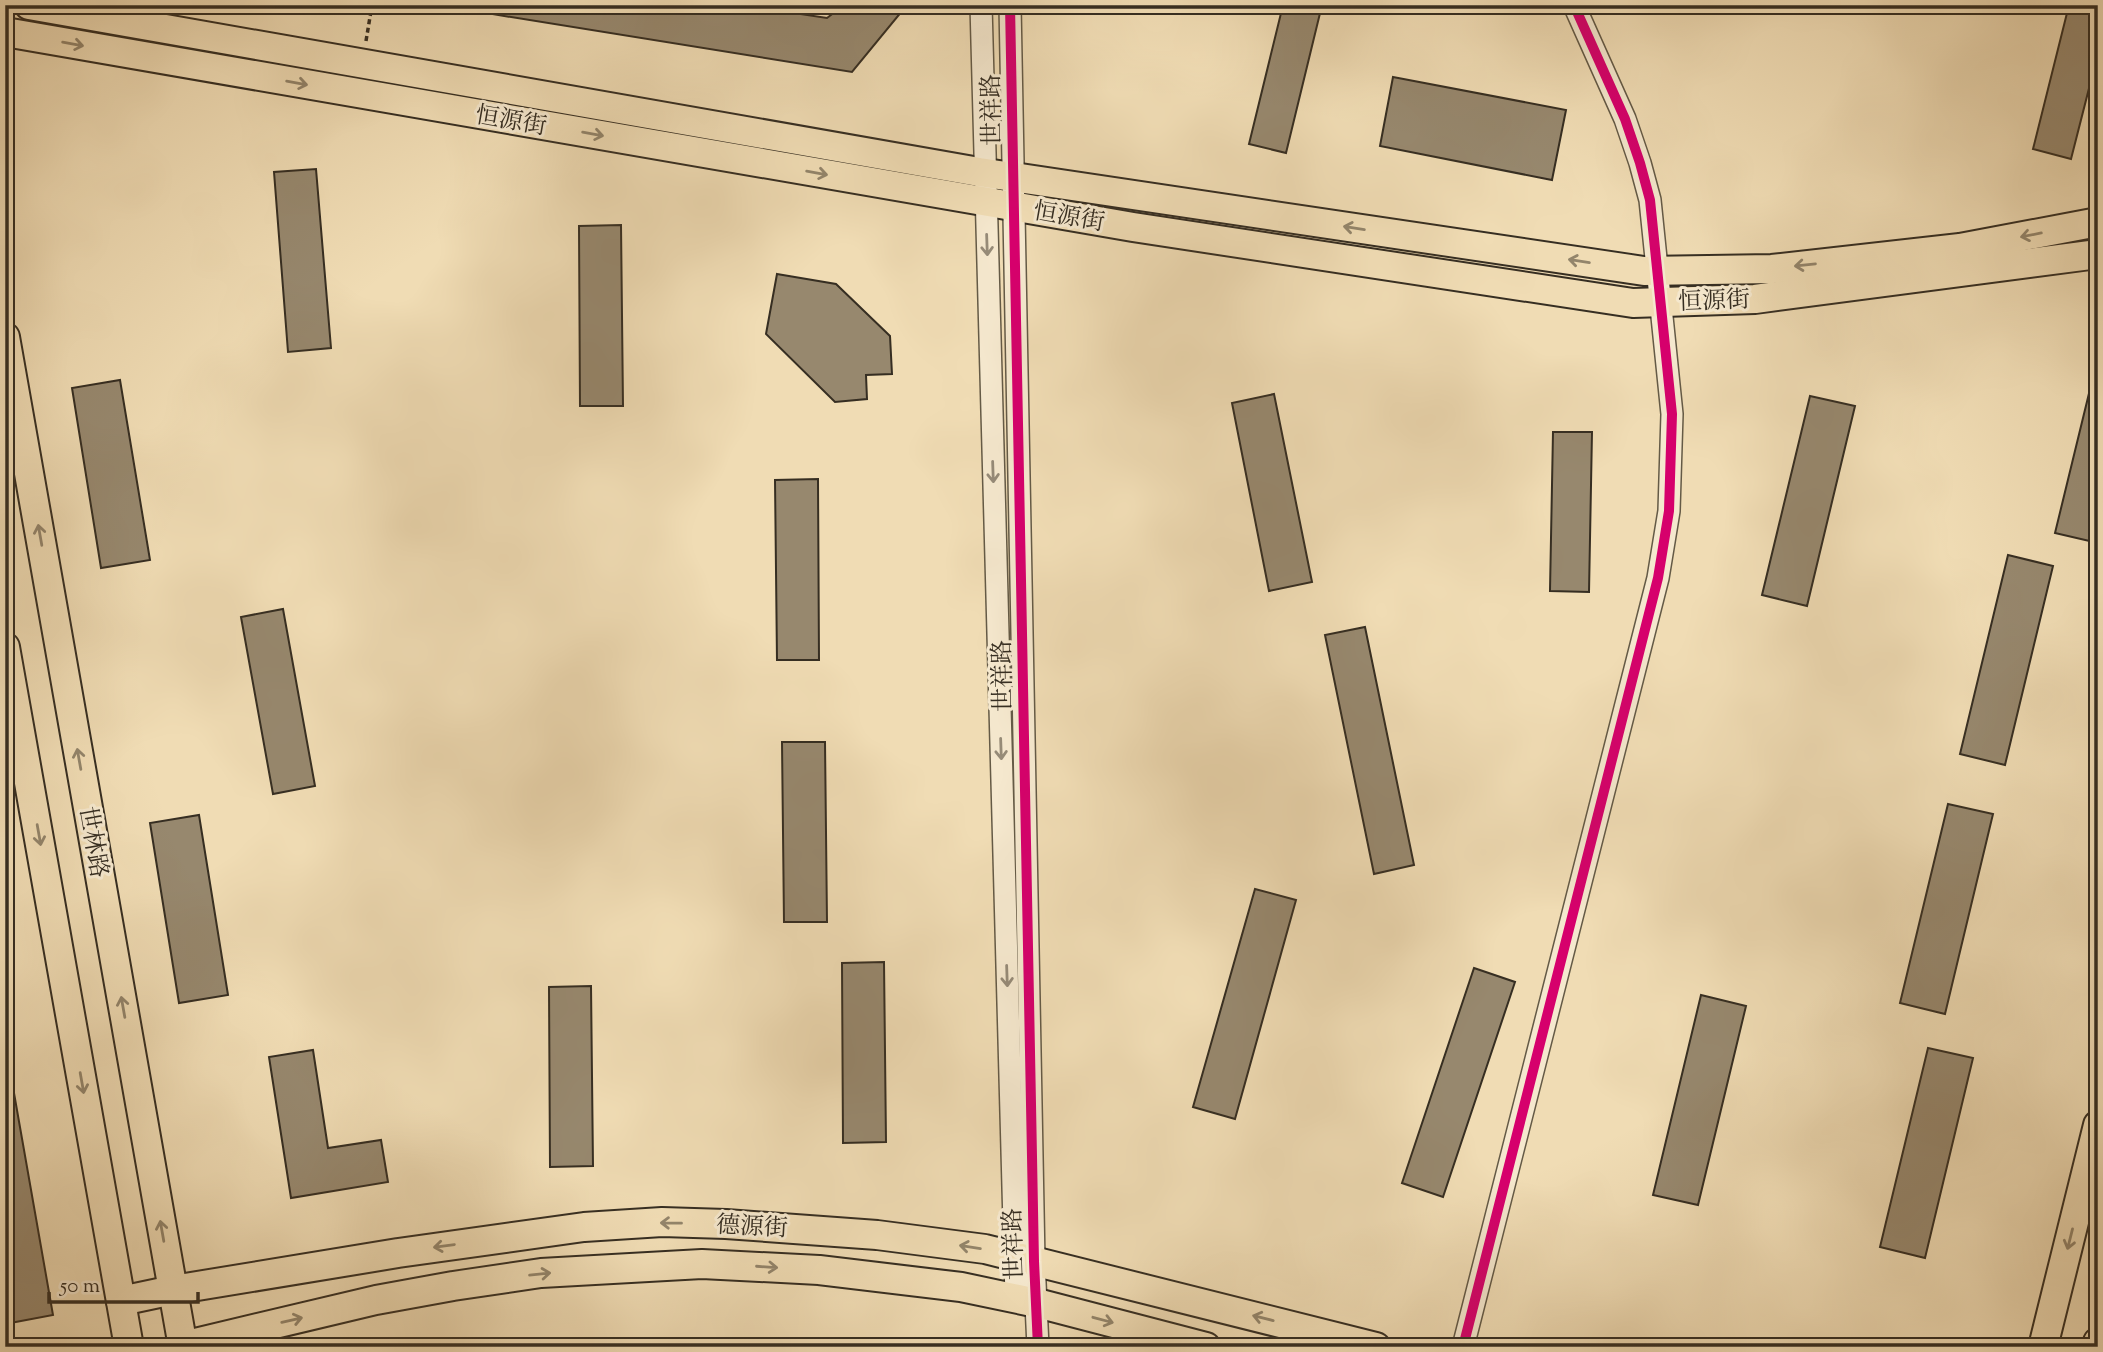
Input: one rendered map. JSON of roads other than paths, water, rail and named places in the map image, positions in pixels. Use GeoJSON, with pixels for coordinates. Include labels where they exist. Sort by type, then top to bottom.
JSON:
{"type":"FeatureCollection","features":[{"type":"Feature","properties":{"kind":"main road","name":"恒源街"},"geometry":{"type":"LineString","coordinates":[[29,5],[1013,177],[1644,271],[1786,268],[1960,248],[2098,222]]}},
{"type":"Feature","properties":{"kind":"main road","name":"恒源街"},"geometry":{"type":"LineString","coordinates":[[5,32],[1014,207],[1476,281],[1633,303],[1755,299],[2098,254]]}},
{"type":"Feature","properties":{"kind":"main road","name":"世林路"},"geometry":{"type":"LineString","coordinates":[[5,337],[181,1346]]}},
{"type":"Feature","properties":{"kind":"main road"},"geometry":{"type":"LineString","coordinates":[[5,648],[129,1347]]}},
{"type":"Feature","properties":{"kind":"main road"},"geometry":{"type":"LineString","coordinates":[[2043,1347],[2098,1125]]}},
{"type":"Feature","properties":{"kind":"main road","name":"德源街"},"geometry":{"type":"LineString","coordinates":[[121,1301],[461,1243],[584,1227],[662,1222],[726,1224],[943,1242],[1025,1258],[1376,1347]]}},
{"type":"Feature","properties":{"kind":"main road","name":"德源街"},"geometry":{"type":"LineString","coordinates":[[181,1346],[376,1300],[453,1286],[541,1273],[702,1264],[819,1270],[961,1287],[1206,1347]]}},
{"type":"Feature","properties":{"kind":"street","name":"世祥路"},"geometry":{"type":"LineString","coordinates":[[981,5],[1025,1258]]}},
{"type":"Feature","properties":{"kind":"street","name":"世祥路"},"geometry":{"type":"LineString","coordinates":[[1010,5],[1025,1258],[1026,1301],[1038,1347]]}},
{"type":"Feature","properties":{"kind":"street"},"geometry":{"type":"LineString","coordinates":[[1463,1347],[1658,578],[1669,510],[1672,414],[1650,200],[1625,119],[1574,5]]}}]}
